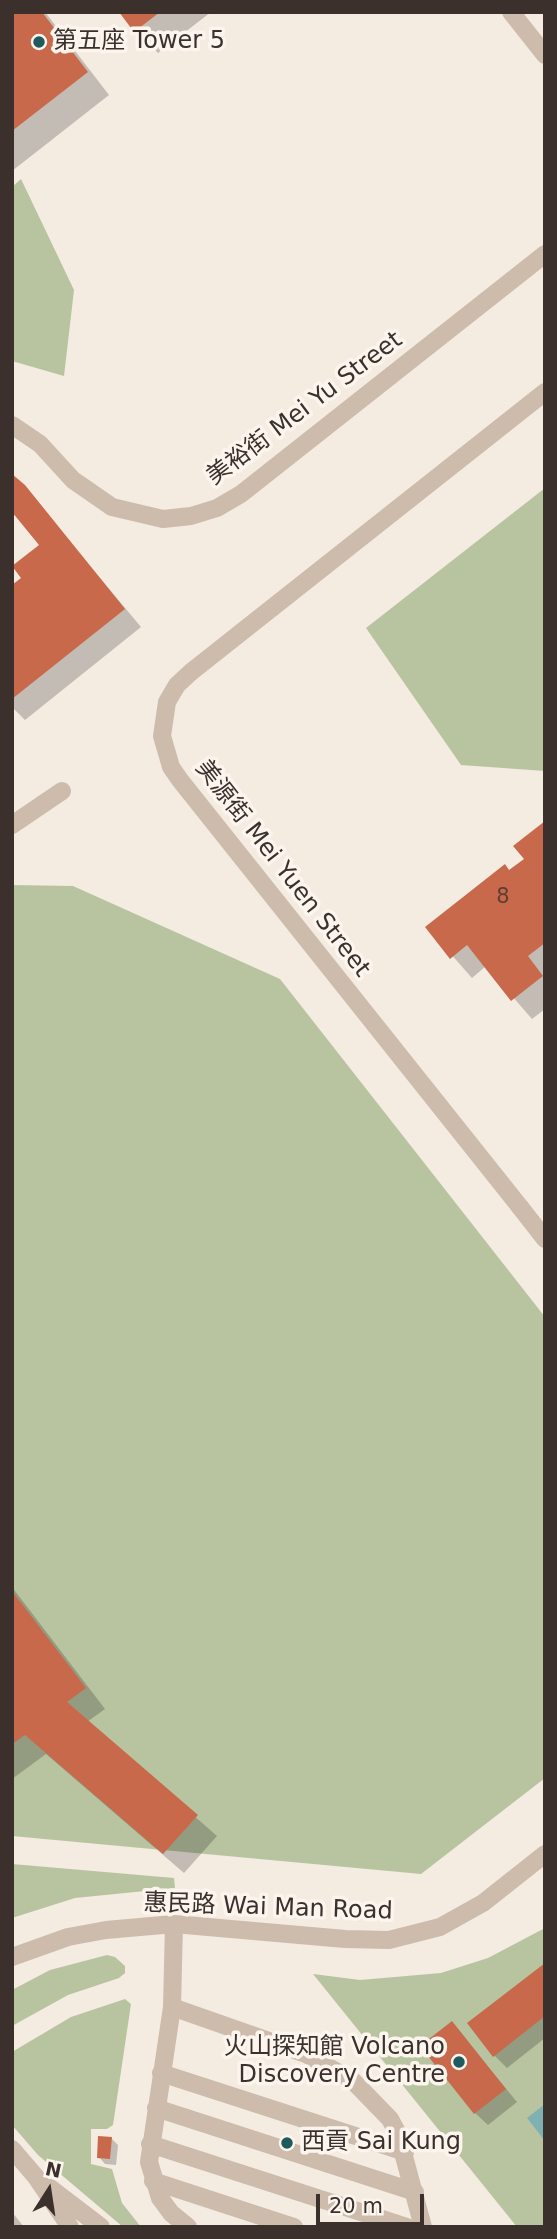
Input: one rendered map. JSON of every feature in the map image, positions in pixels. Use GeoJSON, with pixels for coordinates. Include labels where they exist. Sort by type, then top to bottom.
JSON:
{"type":"FeatureCollection","features":[{"type":"Feature","properties":{"kind":"street"},"geometry":{"type":"LineString","coordinates":[[511,12],[545,55]]}},
{"type":"Feature","properties":{"kind":"street","name":"美裕街 Mei Yu Street"},"geometry":{"type":"LineString","coordinates":[[12,425],[40,444],[82,488],[111,507],[163,519],[204,512],[241,494],[545,254]]}},
{"type":"Feature","properties":{"kind":"street","name":"美源街 Mei Yuen Street"},"geometry":{"type":"LineString","coordinates":[[545,393],[191,672],[177,685],[167,702],[162,736],[171,767],[180,780],[545,1239]]}},
{"type":"Feature","properties":{"kind":"street"},"geometry":{"type":"LineString","coordinates":[[12,825],[62,790]]}},
{"type":"Feature","properties":{"kind":"street","name":"惠民路 Wai Man Road"},"geometry":{"type":"LineString","coordinates":[[12,1957],[68,1937],[106,1930],[174,1924],[389,1940],[440,1927],[483,1903],[545,1854]]}},
{"type":"Feature","properties":{"kind":"street"},"geometry":{"type":"LineString","coordinates":[[174,1924],[172,2007],[150,2144],[153,2181],[171,2213],[188,2227]]}},
{"type":"Feature","properties":{"kind":"street"},"geometry":{"type":"LineString","coordinates":[[172,2007],[306,2054],[353,2081],[394,2126],[405,2152],[423,2227]]}},
{"type":"Feature","properties":{"kind":"street"},"geometry":{"type":"LineString","coordinates":[[161,2073],[405,2152]]}},
{"type":"Feature","properties":{"kind":"street"},"geometry":{"type":"LineString","coordinates":[[156,2109],[415,2192]]}},
{"type":"Feature","properties":{"kind":"street"},"geometry":{"type":"LineString","coordinates":[[150,2144],[407,2227]]}},
{"type":"Feature","properties":{"kind":"street"},"geometry":{"type":"LineString","coordinates":[[12,2149],[36,2177],[70,2227]]}},
{"type":"Feature","properties":{"kind":"street"},"geometry":{"type":"LineString","coordinates":[[36,2177],[101,2227]]}},
{"type":"Feature","properties":{"kind":"street"},"geometry":{"type":"LineString","coordinates":[[153,2181],[294,2227]]}},
{"type":"Feature","properties":{"kind":"green space"},"geometry":{"type":"Polygon","coordinates":[[[21,179],[74,290],[64,376],[12,361],[12,187],[21,179]]]}},
{"type":"Feature","properties":{"kind":"green space"},"geometry":{"type":"Polygon","coordinates":[[[545,488],[545,771],[461,765],[366,628],[545,488]]]}},
{"type":"Feature","properties":{"kind":"green space"},"geometry":{"type":"Polygon","coordinates":[[[12,885],[73,886],[280,979],[545,1317],[545,1778],[421,1874],[12,1836],[12,885]]]}},
{"type":"Feature","properties":{"kind":"green space"},"geometry":{"type":"Polygon","coordinates":[[[12,1864],[174,1878],[175,1888],[75,1898],[12,1918],[12,1864]]]}},
{"type":"Feature","properties":{"kind":"green space"},"geometry":{"type":"Polygon","coordinates":[[[545,1928],[545,2227],[517,2227],[313,1974],[360,1980],[441,1973],[488,1958],[545,1928]]]}},
{"type":"Feature","properties":{"kind":"green space"},"geometry":{"type":"Polygon","coordinates":[[[107,1955],[115,1957],[125,1966],[125,1973],[119,1978],[68,1995],[12,2026],[12,1990],[50,1970],[107,1955]]]}},
{"type":"Feature","properties":{"kind":"green space"},"geometry":{"type":"Polygon","coordinates":[[[125,1999],[131,2004],[113,2125],[107,2129],[91,2129],[91,2164],[112,2169],[122,2203],[141,2227],[123,2227],[38,2155],[12,2125],[12,2052],[71,2017],[125,1999]]]}},
{"type":"Feature","properties":{"kind":"water"},"geometry":{"type":"Polygon","coordinates":[[[545,2104],[545,2141],[527,2118],[545,2104]]]}},
{"type":"Feature","properties":{"kind":"building","name":"第五座 Tower 5"},"geometry":{"type":"Polygon","coordinates":[[[12,12],[42,12],[88,72],[12,131],[12,12]]]}},
{"type":"Feature","properties":{"kind":"building"},"geometry":{"type":"Polygon","coordinates":[[[119,12],[160,12],[134,32],[119,12]]]}},
{"type":"Feature","properties":{"kind":"building"},"geometry":{"type":"Polygon","coordinates":[[[12,474],[25,485],[125,609],[12,699],[12,585],[21,578],[12,566],[39,545],[12,512],[12,474]]]}},
{"type":"Feature","properties":{"kind":"building"},"geometry":{"type":"Polygon","coordinates":[[[545,821],[545,943],[528,956],[543,976],[511,1001],[467,945],[450,959],[425,927],[505,864],[509,870],[524,859],[513,846],[545,821]]]}},
{"type":"Feature","properties":{"kind":"building"},"geometry":{"type":"Polygon","coordinates":[[[12,1591],[86,1688],[67,1702],[198,1815],[163,1854],[25,1735],[12,1744],[12,1591]]]}},
{"type":"Feature","properties":{"kind":"building"},"geometry":{"type":"Polygon","coordinates":[[[545,1963],[545,2016],[493,2057],[467,2023],[545,1963]]]}},
{"type":"Feature","properties":{"kind":"building","name":"火山探知館 Volcano Discovery Centre"},"geometry":{"type":"Polygon","coordinates":[[[452,2021],[506,2089],[474,2114],[420,2046],[452,2021]]]}},
{"type":"Feature","properties":{"kind":"building"},"geometry":{"type":"Polygon","coordinates":[[[98,2136],[112,2137],[110,2159],[97,2158],[98,2136]]]}},
{"type":"Feature","properties":{"kind":"place","name":"第五座 Tower 5"},"geometry":{"type":"Point","coordinates":[39,42]}},
{"type":"Feature","properties":{"kind":"place","name":"火山探知館 Volcano Discovery Centre"},"geometry":{"type":"Point","coordinates":[459,2062]}},
{"type":"Feature","properties":{"kind":"place","name":"西貢 Sai Kung"},"geometry":{"type":"Point","coordinates":[287,2143]}}]}
